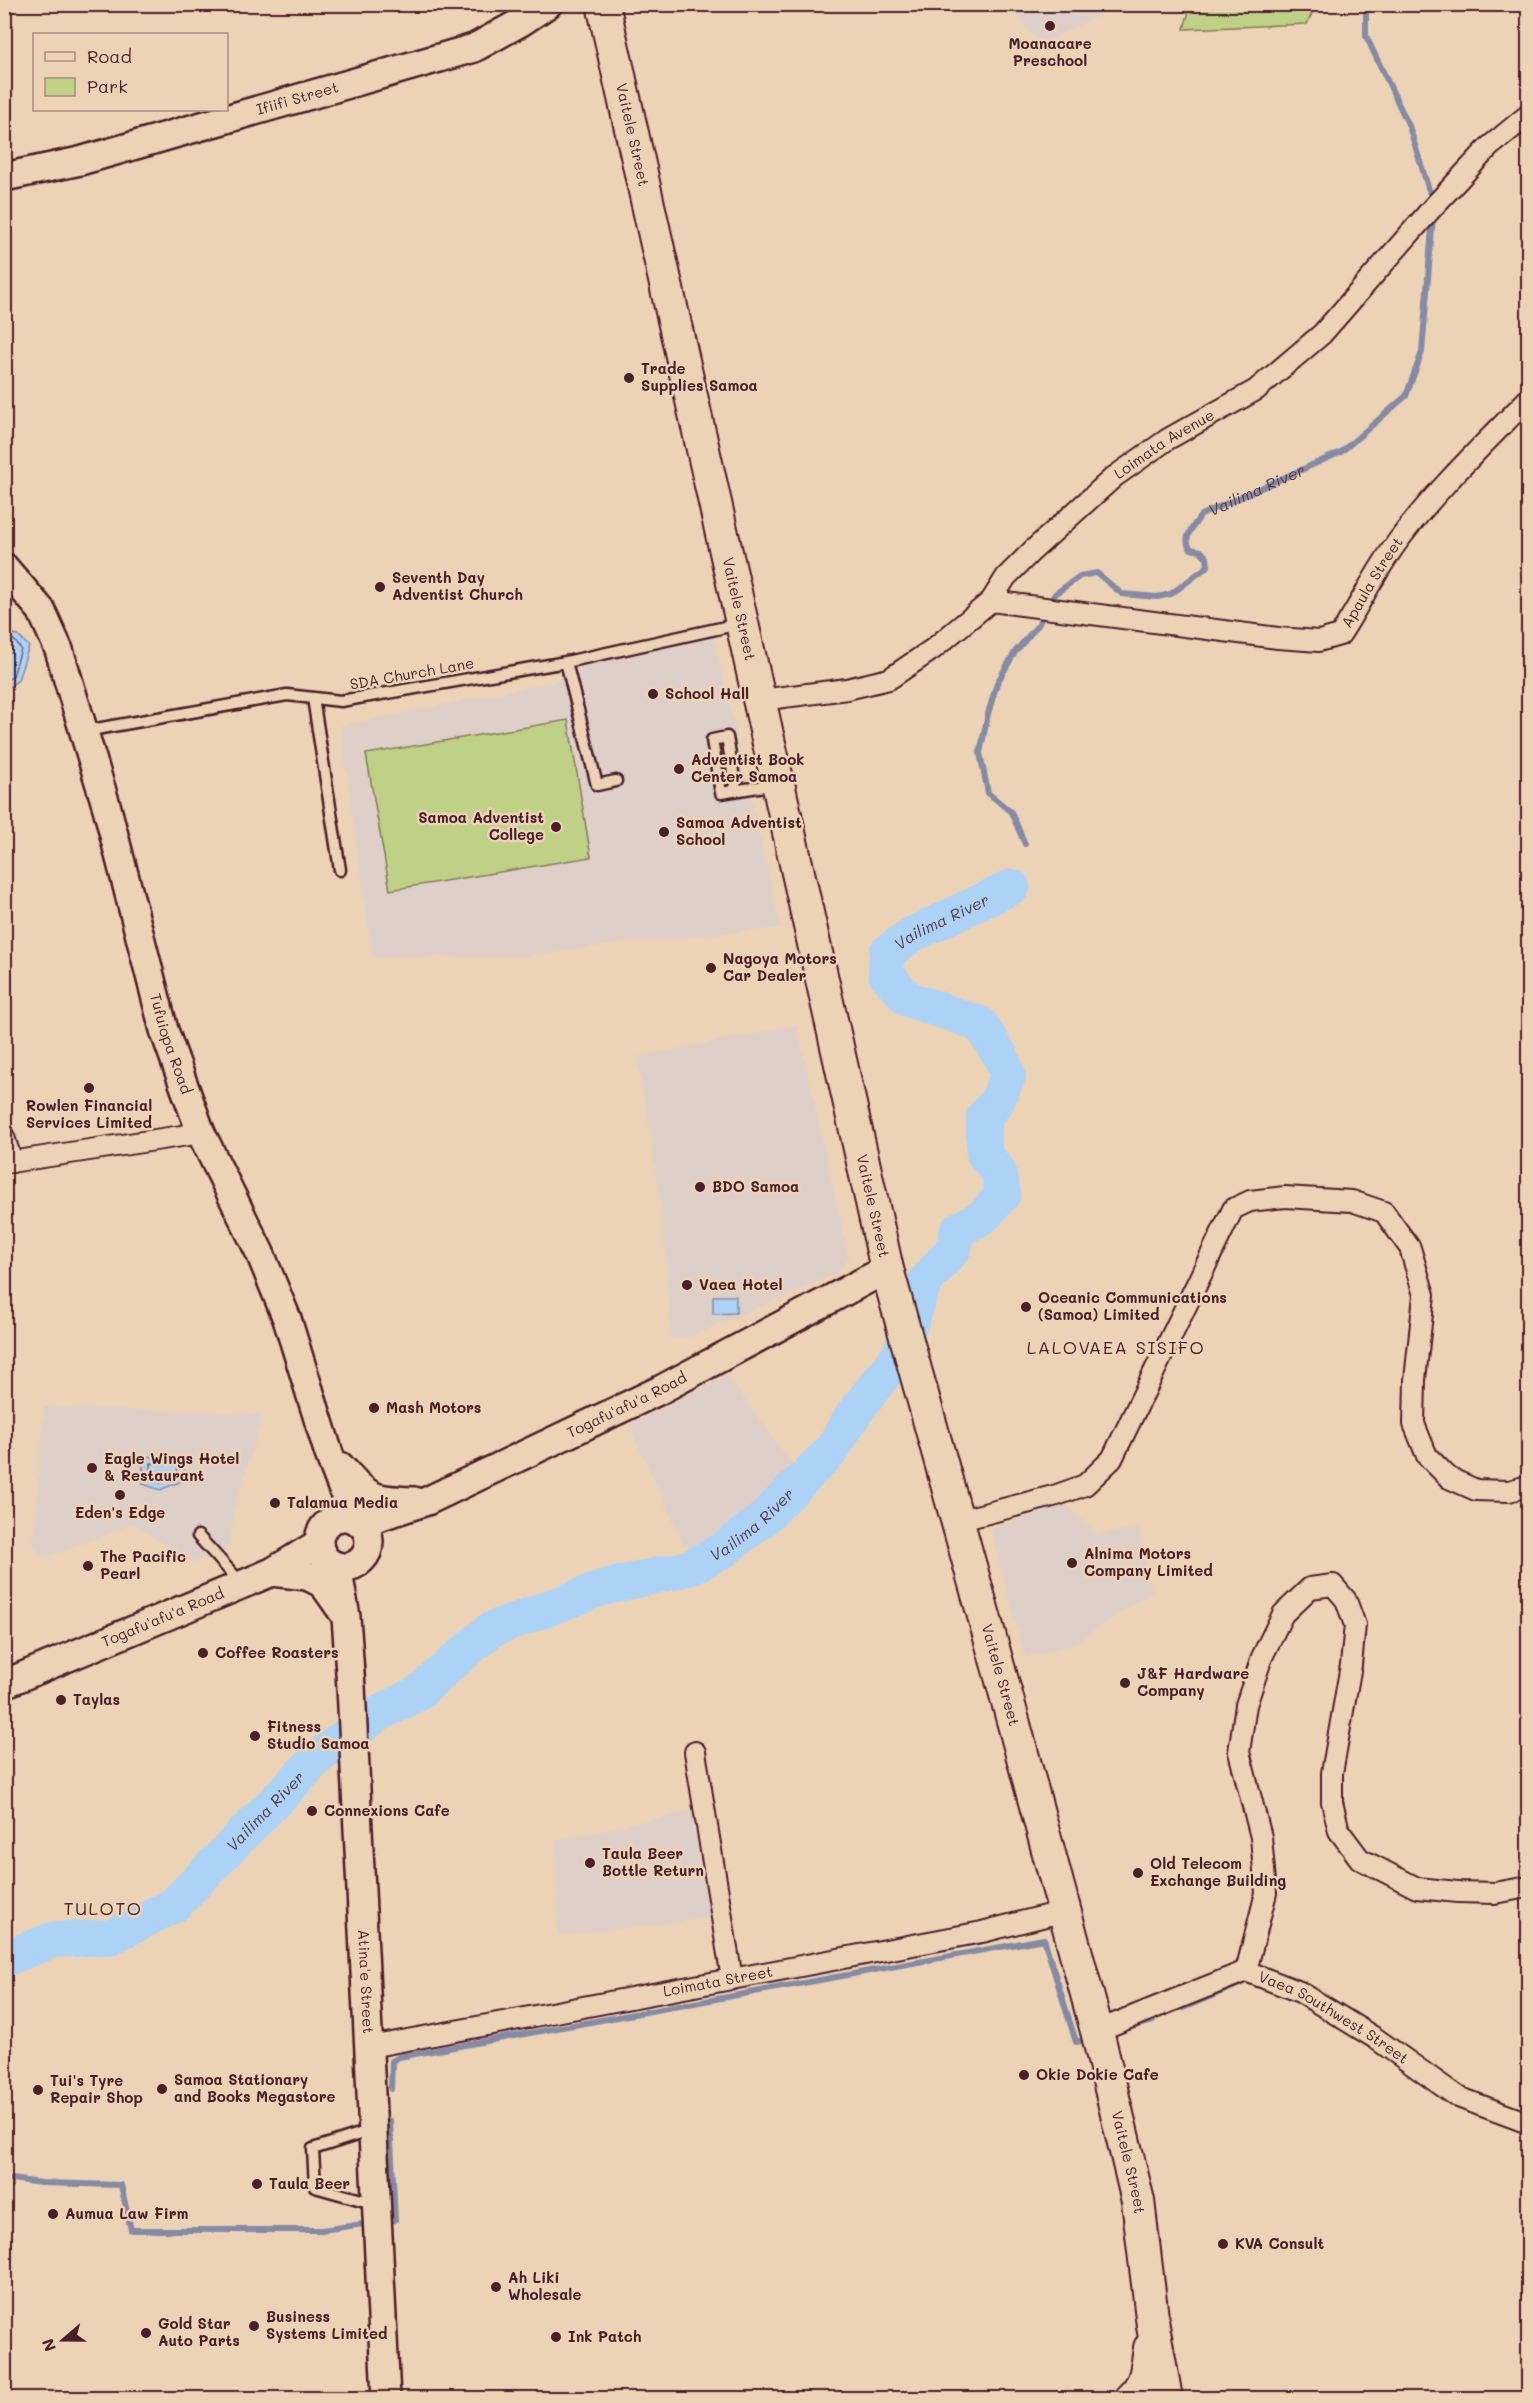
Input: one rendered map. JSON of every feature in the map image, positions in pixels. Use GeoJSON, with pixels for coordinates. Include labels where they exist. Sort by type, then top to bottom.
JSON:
{"type":"FeatureCollection","features":[{"type":"Feature","properties":{"kind":"main road","name":"Ifiifi Street"},"geometry":{"type":"LineString","coordinates":[[4,177],[80,161],[474,48],[548,4]]}},
{"type":"Feature","properties":{"kind":"main road","name":"Vaitele Street"},"geometry":{"type":"LineString","coordinates":[[603,4],[760,700],[816,963],[889,1276],[1065,1911],[1097,2031],[1138,2202],[1153,2326],[1166,2398]]}},
{"type":"Feature","properties":{"kind":"main road","name":"Tufuiopa Road"},"geometry":{"type":"LineString","coordinates":[[4,567],[40,610],[52,630],[85,731],[164,1030],[201,1133],[260,1253],[282,1308],[329,1454],[345,1543]]}},
{"type":"Feature","properties":{"kind":"main road","name":"Togafu'afu'a Road"},"geometry":{"type":"LineString","coordinates":[[4,1684],[345,1543],[889,1276]]}},
{"type":"Feature","properties":{"kind":"main road"},"geometry":{"type":"LineString","coordinates":[[329,1454],[364,1492],[382,1499],[427,1501]]}},
{"type":"Feature","properties":{"kind":"main road"},"geometry":{"type":"LineString","coordinates":[[345,1543],[346,1617]]}},
{"type":"Feature","properties":{"kind":"main road"},"geometry":{"type":"LineString","coordinates":[[272,1572],[307,1576],[323,1584],[346,1617]]}},
{"type":"Feature","properties":{"kind":"main road","name":"Atina'e Street"},"geometry":{"type":"LineString","coordinates":[[346,1617],[370,2047],[386,2398]]}},
{"type":"Feature","properties":{"kind":"main road"},"geometry":{"type":"LineString","coordinates":[[1131,2398],[1146,2379],[1153,2326]]}},
{"type":"Feature","properties":{"kind":"street","name":"Loimata Avenue"},"geometry":{"type":"LineString","coordinates":[[760,700],[847,689],[889,679],[933,649],[991,601],[1006,577],[1114,477],[1168,439],[1256,390],[1322,334],[1489,147],[1528,115]]}},
{"type":"Feature","properties":{"kind":"street","name":"Apaula Street"},"geometry":{"type":"LineString","coordinates":[[991,601],[1278,638],[1319,641],[1340,635],[1376,573],[1399,540],[1453,475],[1528,399]]}},
{"type":"Feature","properties":{"kind":"street"},"geometry":{"type":"LineString","coordinates":[[4,1137],[8,1162],[201,1133]]}},
{"type":"Feature","properties":{"kind":"street"},"geometry":{"type":"LineString","coordinates":[[957,1521],[1057,1495],[1085,1485],[1112,1459],[1233,1209],[1251,1201],[1285,1197],[1352,1201],[1384,1212],[1410,1248],[1424,1295],[1415,1380],[1414,1424],[1427,1456],[1449,1478],[1476,1490],[1509,1491],[1528,1486]]}},
{"type":"Feature","properties":{"kind":"street"},"geometry":{"type":"LineString","coordinates":[[1246,1971],[1266,1893],[1261,1837],[1239,1752],[1246,1705],[1262,1657],[1283,1614],[1310,1588],[1333,1585],[1346,1600],[1355,1625],[1351,1665],[1332,1773],[1332,1802],[1339,1831],[1360,1859],[1417,1888],[1495,1893],[1528,1887]]}},
{"type":"Feature","properties":{"kind":"street"},"geometry":{"type":"LineString","coordinates":[[695,1752],[732,1979]]}},
{"type":"Feature","properties":{"kind":"street","name":"Loimata Street"},"geometry":{"type":"LineString","coordinates":[[370,2047],[982,1932],[1065,1911]]}},
{"type":"Feature","properties":{"kind":"street","name":"Vaea Southwest Street"},"geometry":{"type":"LineString","coordinates":[[1097,2031],[1246,1971],[1300,1992],[1375,2038],[1458,2097],[1528,2123]]}},
{"type":"Feature","properties":{"kind":"lane","name":"SDA Church Lane"},"geometry":{"type":"LineString","coordinates":[[85,731],[287,695],[340,701],[567,662],[742,624]]}},
{"type":"Feature","properties":{"kind":"lane"},"geometry":{"type":"LineString","coordinates":[[567,662],[597,785],[616,781]]}},
{"type":"Feature","properties":{"kind":"lane"},"geometry":{"type":"LineString","coordinates":[[313,698],[340,870]]}},
{"type":"Feature","properties":{"kind":"lane"},"geometry":{"type":"LineString","coordinates":[[736,790],[727,737],[711,740],[721,793],[778,783]]}},
{"type":"Feature","properties":{"kind":"lane"},"geometry":{"type":"LineString","coordinates":[[198,1536],[242,1584]]}},
{"type":"Feature","properties":{"kind":"lane"},"geometry":{"type":"LineString","coordinates":[[373,2129],[312,2149],[315,2187],[377,2216]]}},
{"type":"Feature","properties":{"kind":"shaded area","name":"Moanacare Preschool"},"geometry":{"type":"Polygon","coordinates":[[[1112,4],[1113,8],[1040,45],[1007,5],[1112,4]]]}},
{"type":"Feature","properties":{"kind":"shaded area","name":"Samoa Adventist College"},"geometry":{"type":"Polygon","coordinates":[[[713,634],[781,928],[630,942],[527,957],[372,957],[340,726],[553,682],[583,665],[713,634]]]}},
{"type":"Feature","properties":{"kind":"shaded area"},"geometry":{"type":"Polygon","coordinates":[[[797,1025],[849,1257],[838,1273],[690,1337],[671,1339],[663,1225],[649,1126],[636,1057],[797,1025]]]}},
{"type":"Feature","properties":{"kind":"shaded area"},"geometry":{"type":"Polygon","coordinates":[[[727,1375],[797,1470],[758,1514],[685,1549],[629,1425],[727,1375]]]}},
{"type":"Feature","properties":{"kind":"shaded area"},"geometry":{"type":"Polygon","coordinates":[[[44,1407],[263,1414],[234,1513],[229,1548],[193,1563],[133,1524],[45,1558],[33,1546],[44,1407]]]}},
{"type":"Feature","properties":{"kind":"shaded area","name":"Alnima Motors Company Limited"},"geometry":{"type":"Polygon","coordinates":[[[1066,1504],[1097,1534],[1139,1528],[1152,1592],[1074,1644],[1025,1658],[990,1529],[1066,1504]]]}},
{"type":"Feature","properties":{"kind":"shaded area"},"geometry":{"type":"Polygon","coordinates":[[[694,1810],[711,1918],[557,1936],[555,1841],[694,1810]]]}},
{"type":"Feature","properties":{"kind":"green space"},"geometry":{"type":"Polygon","coordinates":[[[1191,4],[1316,5],[1307,24],[1184,29],[1191,4]]]}},
{"type":"Feature","properties":{"kind":"green space"},"geometry":{"type":"Polygon","coordinates":[[[568,720],[591,857],[390,890],[366,754],[568,720]]]}},
{"type":"Feature","properties":{"kind":"water"},"geometry":{"type":"Polygon","coordinates":[[[5,631],[17,635],[29,646],[18,680],[5,690],[5,631]]]}},
{"type":"Feature","properties":{"kind":"water"},"geometry":{"type":"Polygon","coordinates":[[[713,1296],[736,1296],[736,1313],[713,1314],[713,1296]]]}},
{"type":"Feature","properties":{"kind":"water"},"geometry":{"type":"Polygon","coordinates":[[[143,1456],[186,1459],[182,1481],[160,1490],[143,1484],[143,1456]]]}},
{"type":"Feature","properties":{"kind":"waterway","name":"Vailima River"},"geometry":{"type":"LineString","coordinates":[[1366,4],[1366,36],[1409,126],[1432,200]]}},
{"type":"Feature","properties":{"kind":"waterway","name":"Vailima River"},"geometry":{"type":"LineString","coordinates":[[1025,844],[1011,812],[988,793],[980,753],[997,683],[1015,652],[1038,625],[1055,594],[1080,576],[1097,573],[1122,594],[1157,597],[1171,594],[1208,566],[1207,558],[1201,551],[1191,549],[1187,541],[1201,515],[1341,452],[1406,396],[1422,352],[1433,216]]}},
{"type":"Feature","properties":{"kind":"waterway","name":"Vailima River"},"geometry":{"type":"LineString","coordinates":[[4,1959],[52,1940],[111,1937],[174,1905],[319,1756],[378,1714],[417,1694],[490,1630],[602,1588],[689,1568],[725,1549],[762,1520],[831,1451],[855,1412],[901,1352],[924,1283],[954,1248],[958,1230],[984,1216],[1003,1194],[998,1171],[984,1154],[984,1116],[996,1103],[1008,1076],[1001,1057],[980,1024],[908,999],[886,974],[887,953],[911,935],[1012,887]]}},
{"type":"Feature","properties":{"kind":"waterway"},"geometry":{"type":"LineString","coordinates":[[4,950],[7,957],[4,971]]}},
{"type":"Feature","properties":{"kind":"waterway"},"geometry":{"type":"LineString","coordinates":[[391,2089],[392,2061],[399,2057],[1044,1939],[1076,2042],[1089,2039]]}},
{"type":"Feature","properties":{"kind":"waterway"},"geometry":{"type":"LineString","coordinates":[[1183,2008],[1240,1984]]}},
{"type":"Feature","properties":{"kind":"waterway"},"geometry":{"type":"LineString","coordinates":[[1127,2028],[1153,2021]]}},
{"type":"Feature","properties":{"kind":"waterway"},"geometry":{"type":"LineString","coordinates":[[384,2222],[395,2220],[390,2121]]}},
{"type":"Feature","properties":{"kind":"waterway"},"geometry":{"type":"LineString","coordinates":[[4,2178],[41,2183],[121,2185],[131,2230],[322,2230],[371,2223]]}},
{"type":"Feature","properties":{"kind":"place","name":"Moanacare Preschool"},"geometry":{"type":"Point","coordinates":[1050,26]}},
{"type":"Feature","properties":{"kind":"place","name":"Trade Supplies Samoa"},"geometry":{"type":"Point","coordinates":[629,378]}},
{"type":"Feature","properties":{"kind":"place","name":"Seventh Day Adventist Church"},"geometry":{"type":"Point","coordinates":[380,587]}},
{"type":"Feature","properties":{"kind":"place","name":"School Hall"},"geometry":{"type":"Point","coordinates":[653,694]}},
{"type":"Feature","properties":{"kind":"place","name":"Adventist Book Center Samoa"},"geometry":{"type":"Point","coordinates":[679,769]}},
{"type":"Feature","properties":{"kind":"place","name":"Samoa Adventist College"},"geometry":{"type":"Point","coordinates":[556,827]}},
{"type":"Feature","properties":{"kind":"place","name":"Samoa Adventist School"},"geometry":{"type":"Point","coordinates":[664,832]}},
{"type":"Feature","properties":{"kind":"place","name":"Nagoya Motors Car Dealer"},"geometry":{"type":"Point","coordinates":[711,968]}},
{"type":"Feature","properties":{"kind":"place","name":"Rowlen Financial Services Limited"},"geometry":{"type":"Point","coordinates":[89,1088]}},
{"type":"Feature","properties":{"kind":"place","name":"BDO Samoa"},"geometry":{"type":"Point","coordinates":[700,1187]}},
{"type":"Feature","properties":{"kind":"place","name":"Vaea Hotel"},"geometry":{"type":"Point","coordinates":[687,1285]}},
{"type":"Feature","properties":{"kind":"place","name":"Oceanic Communications (Samoa) Limited"},"geometry":{"type":"Point","coordinates":[1026,1307]}},
{"type":"Feature","properties":{"kind":"place","name":"Mash Motors"},"geometry":{"type":"Point","coordinates":[374,1408]}},
{"type":"Feature","properties":{"kind":"place","name":"Eagle Wings Hotel & Restaurant"},"geometry":{"type":"Point","coordinates":[92,1468]}},
{"type":"Feature","properties":{"kind":"place","name":"Eden's Edge"},"geometry":{"type":"Point","coordinates":[120,1495]}},
{"type":"Feature","properties":{"kind":"place","name":"Talamua Media"},"geometry":{"type":"Point","coordinates":[275,1503]}},
{"type":"Feature","properties":{"kind":"place","name":"Alnima Motors Company Limited"},"geometry":{"type":"Point","coordinates":[1072,1563]}},
{"type":"Feature","properties":{"kind":"place","name":"The Pacific Pearl"},"geometry":{"type":"Point","coordinates":[88,1566]}},
{"type":"Feature","properties":{"kind":"place","name":"Coffee Roasters"},"geometry":{"type":"Point","coordinates":[203,1653]}},
{"type":"Feature","properties":{"kind":"place","name":"J&F Hardware Company"},"geometry":{"type":"Point","coordinates":[1125,1683]}},
{"type":"Feature","properties":{"kind":"place","name":"Taylas"},"geometry":{"type":"Point","coordinates":[61,1700]}},
{"type":"Feature","properties":{"kind":"place","name":"Fitness Studio Samoa"},"geometry":{"type":"Point","coordinates":[255,1736]}},
{"type":"Feature","properties":{"kind":"place","name":"Connexions Cafe"},"geometry":{"type":"Point","coordinates":[312,1811]}},
{"type":"Feature","properties":{"kind":"place","name":"Taula Beer Bottle Return"},"geometry":{"type":"Point","coordinates":[590,1863]}},
{"type":"Feature","properties":{"kind":"place","name":"Old Telecom Exchange Building"},"geometry":{"type":"Point","coordinates":[1138,1873]}},
{"type":"Feature","properties":{"kind":"place","name":"Okie Dokie Cafe"},"geometry":{"type":"Point","coordinates":[1024,2075]}},
{"type":"Feature","properties":{"kind":"place","name":"Samoa Stationary and Books Megastore"},"geometry":{"type":"Point","coordinates":[162,2089]}},
{"type":"Feature","properties":{"kind":"place","name":"Tui's Tyre Repair Shop"},"geometry":{"type":"Point","coordinates":[38,2090]}},
{"type":"Feature","properties":{"kind":"place","name":"Taula Beer"},"geometry":{"type":"Point","coordinates":[257,2184]}},
{"type":"Feature","properties":{"kind":"place","name":"Aumua Law Firm"},"geometry":{"type":"Point","coordinates":[53,2214]}},
{"type":"Feature","properties":{"kind":"place","name":"KVA Consult"},"geometry":{"type":"Point","coordinates":[1223,2244]}},
{"type":"Feature","properties":{"kind":"place","name":"Ah Liki Wholesale"},"geometry":{"type":"Point","coordinates":[496,2287]}},
{"type":"Feature","properties":{"kind":"place","name":"Business Systems Limited"},"geometry":{"type":"Point","coordinates":[254,2326]}},
{"type":"Feature","properties":{"kind":"place","name":"Gold Star Auto Parts"},"geometry":{"type":"Point","coordinates":[146,2333]}},
{"type":"Feature","properties":{"kind":"place","name":"Ink Patch"},"geometry":{"type":"Point","coordinates":[556,2337]}},
{"type":"Feature","properties":{"kind":"district","name":"LALOVAEA SISIFO"},"geometry":{"type":"Point","coordinates":[1116,1348]}},
{"type":"Feature","properties":{"kind":"district","name":"TULOTO"},"geometry":{"type":"Point","coordinates":[103,1909]}}]}
